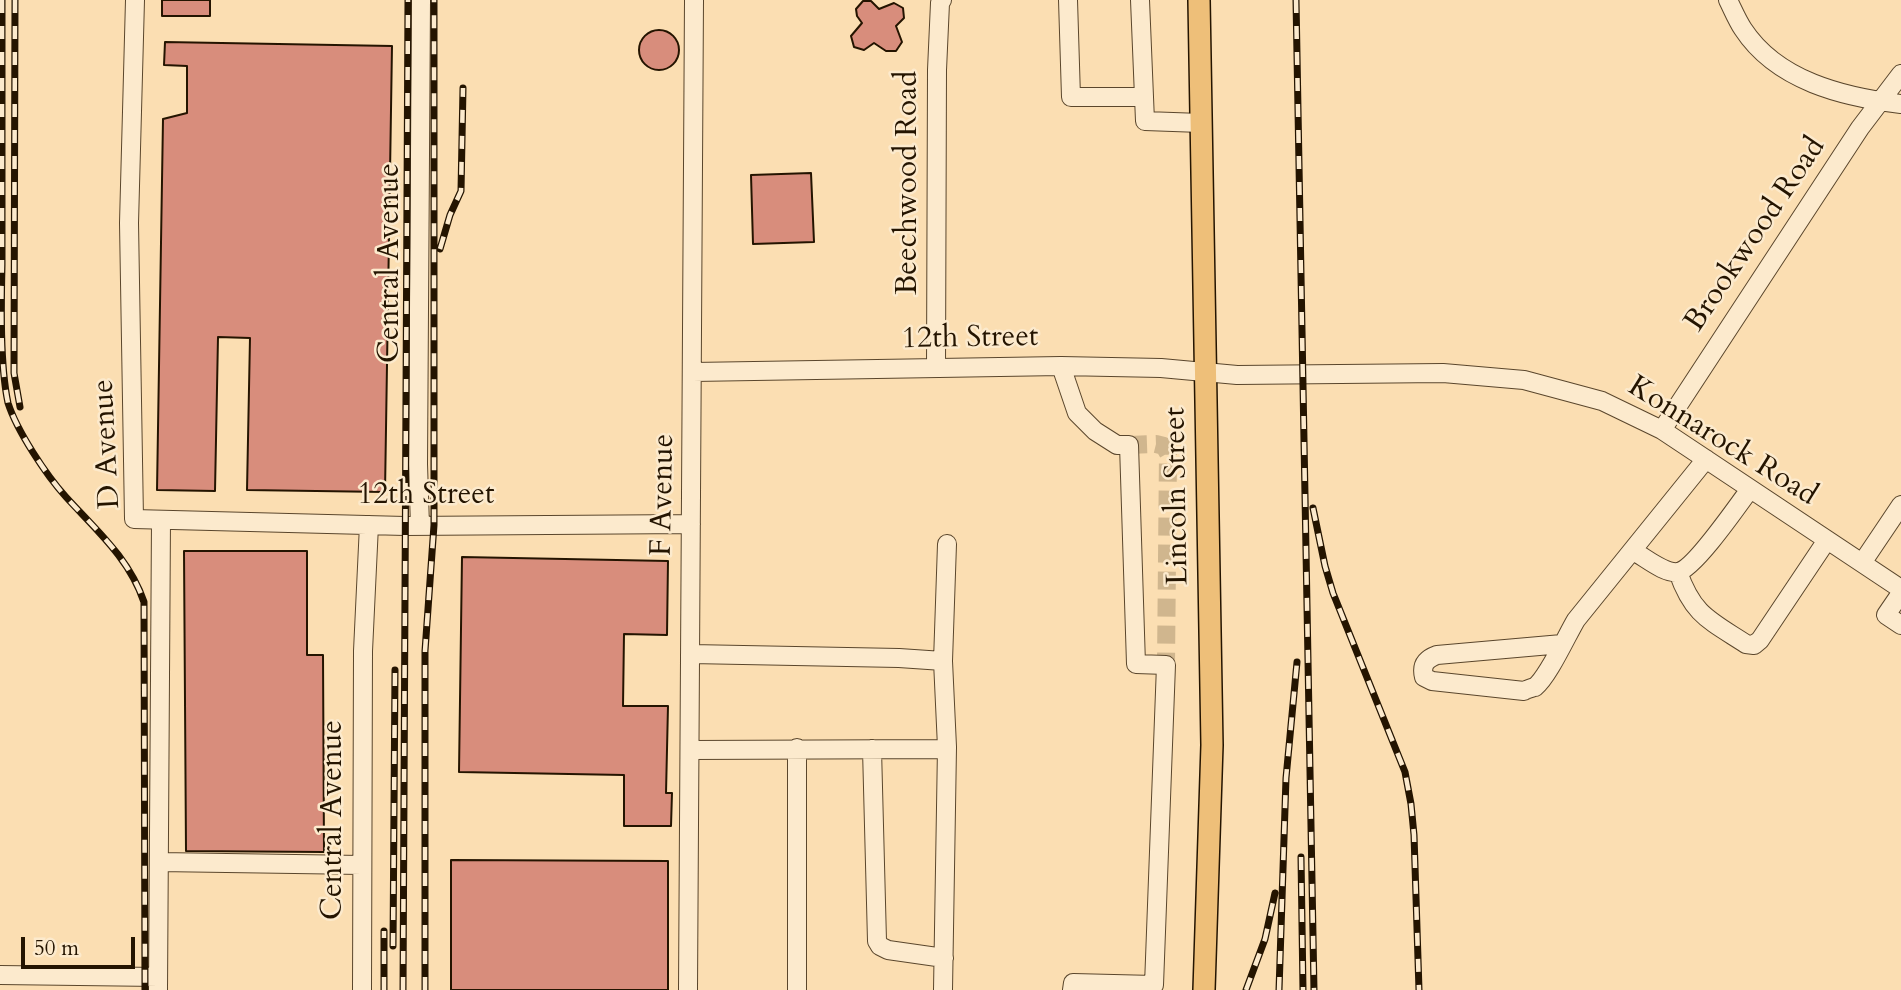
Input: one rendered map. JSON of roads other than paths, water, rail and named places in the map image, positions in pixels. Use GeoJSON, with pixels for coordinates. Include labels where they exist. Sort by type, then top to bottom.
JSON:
{"type":"FeatureCollection","features":[{"type":"Feature","properties":{"kind":"main road","name":"Lincoln Street"},"geometry":{"type":"LineString","coordinates":[[1199,0],[1212,745],[1204,990]]}},
{"type":"Feature","properties":{"kind":"street","name":"D Avenue"},"geometry":{"type":"LineString","coordinates":[[135,0],[129,223],[134,519],[161,520],[158,984]]}},
{"type":"Feature","properties":{"kind":"street","name":"Central Avenue"},"geometry":{"type":"LineString","coordinates":[[420,526],[418,451],[421,0]]}},
{"type":"Feature","properties":{"kind":"street","name":"F Avenue"},"geometry":{"type":"LineString","coordinates":[[688,990],[694,0]]}},
{"type":"Feature","properties":{"kind":"street","name":"Beechwood Road"},"geometry":{"type":"LineString","coordinates":[[936,368],[937,37],[940,3],[943,0]]}},
{"type":"Feature","properties":{"kind":"street"},"geometry":{"type":"LineString","coordinates":[[1068,0],[1070,97],[1143,97]]}},
{"type":"Feature","properties":{"kind":"street"},"geometry":{"type":"LineString","coordinates":[[1140,0],[1145,121],[1201,123]]}},
{"type":"Feature","properties":{"kind":"street"},"geometry":{"type":"LineString","coordinates":[[1728,0],[1744,30],[1760,50],[1784,68],[1816,85],[1881,102],[1901,104]]}},
{"type":"Feature","properties":{"kind":"street","name":"Brookwood Road"},"geometry":{"type":"LineString","coordinates":[[1662,430],[1860,128],[1901,74]]}},
{"type":"Feature","properties":{"kind":"street","name":"12th Street"},"geometry":{"type":"LineString","coordinates":[[693,372],[1061,366],[1161,368],[1206,374]]}},
{"type":"Feature","properties":{"kind":"street"},"geometry":{"type":"LineString","coordinates":[[1061,366],[1077,413],[1095,431],[1117,445],[1129,445],[1136,664],[1166,665],[1154,988],[1073,983],[1072,990]]}},
{"type":"Feature","properties":{"kind":"street","name":"Konnarock Road"},"geometry":{"type":"LineString","coordinates":[[1206,374],[1443,373],[1503,377],[1584,395],[1662,430],[1901,591]]}},
{"type":"Feature","properties":{"kind":"street"},"geometry":{"type":"LineString","coordinates":[[1562,644],[1437,655],[1424,663],[1422,670],[1424,677],[1432,681],[1524,691],[1534,687],[1545,674],[1576,620],[1706,459]]}},
{"type":"Feature","properties":{"kind":"street"},"geometry":{"type":"LineString","coordinates":[[1633,551],[1668,570],[1678,572],[1688,566],[1720,529],[1749,489]]}},
{"type":"Feature","properties":{"kind":"street"},"geometry":{"type":"LineString","coordinates":[[1862,564],[1901,505]]}},
{"type":"Feature","properties":{"kind":"street","name":"12th Street"},"geometry":{"type":"LineString","coordinates":[[161,520],[420,526],[691,524]]}},
{"type":"Feature","properties":{"kind":"street","name":"Central Avenue"},"geometry":{"type":"LineString","coordinates":[[362,990],[363,651],[369,525]]}},
{"type":"Feature","properties":{"kind":"street"},"geometry":{"type":"LineString","coordinates":[[1678,572],[1687,596],[1703,616],[1746,644],[1754,645],[1827,540]]}},
{"type":"Feature","properties":{"kind":"street"},"geometry":{"type":"LineString","coordinates":[[943,990],[947,749],[943,661],[947,544]]}},
{"type":"Feature","properties":{"kind":"street"},"geometry":{"type":"LineString","coordinates":[[1901,591],[1886,615],[1901,625]]}},
{"type":"Feature","properties":{"kind":"street"},"geometry":{"type":"LineString","coordinates":[[691,654],[943,661]]}},
{"type":"Feature","properties":{"kind":"street"},"geometry":{"type":"LineString","coordinates":[[797,748],[797,990]]}},
{"type":"Feature","properties":{"kind":"street"},"geometry":{"type":"LineString","coordinates":[[690,750],[947,749]]}},
{"type":"Feature","properties":{"kind":"street"},"geometry":{"type":"LineString","coordinates":[[872,750],[877,941],[888,950],[944,958]]}},
{"type":"Feature","properties":{"kind":"street"},"geometry":{"type":"LineString","coordinates":[[159,862],[362,865]]}},
{"type":"Feature","properties":{"kind":"street"},"geometry":{"type":"LineString","coordinates":[[0,975],[158,984]]}},
{"type":"Feature","properties":{"kind":"tunnel"},"geometry":{"type":"LineString","coordinates":[[1129,445],[1156,444],[1164,446],[1168,453],[1166,665]]}},
{"type":"Feature","properties":{"kind":"railway"},"geometry":{"type":"LineString","coordinates":[[2,0],[1,317],[8,403],[41,465],[58,488],[121,558],[144,602],[145,990]]}},
{"type":"Feature","properties":{"kind":"railway"},"geometry":{"type":"LineString","coordinates":[[15,0],[14,373],[20,407]]}},
{"type":"Feature","properties":{"kind":"railway"},"geometry":{"type":"LineString","coordinates":[[403,990],[408,0]]}},
{"type":"Feature","properties":{"kind":"railway"},"geometry":{"type":"LineString","coordinates":[[425,990],[425,651],[434,525],[434,0]]}},
{"type":"Feature","properties":{"kind":"railway"},"geometry":{"type":"LineString","coordinates":[[1296,0],[1314,990]]}},
{"type":"Feature","properties":{"kind":"railway"},"geometry":{"type":"LineString","coordinates":[[440,249],[450,215],[461,191],[463,88]]}},
{"type":"Feature","properties":{"kind":"railway"},"geometry":{"type":"LineString","coordinates":[[1313,508],[1333,593],[1405,772],[1414,835],[1419,990]]}},
{"type":"Feature","properties":{"kind":"railway"},"geometry":{"type":"LineString","coordinates":[[1279,990],[1286,778],[1297,662]]}},
{"type":"Feature","properties":{"kind":"railway"},"geometry":{"type":"LineString","coordinates":[[393,946],[395,670]]}},
{"type":"Feature","properties":{"kind":"railway"},"geometry":{"type":"LineString","coordinates":[[1301,857],[1303,990]]}},
{"type":"Feature","properties":{"kind":"railway"},"geometry":{"type":"LineString","coordinates":[[1246,990],[1265,939],[1275,893]]}},
{"type":"Feature","properties":{"kind":"railway"},"geometry":{"type":"LineString","coordinates":[[384,931],[384,990]]}}]}
